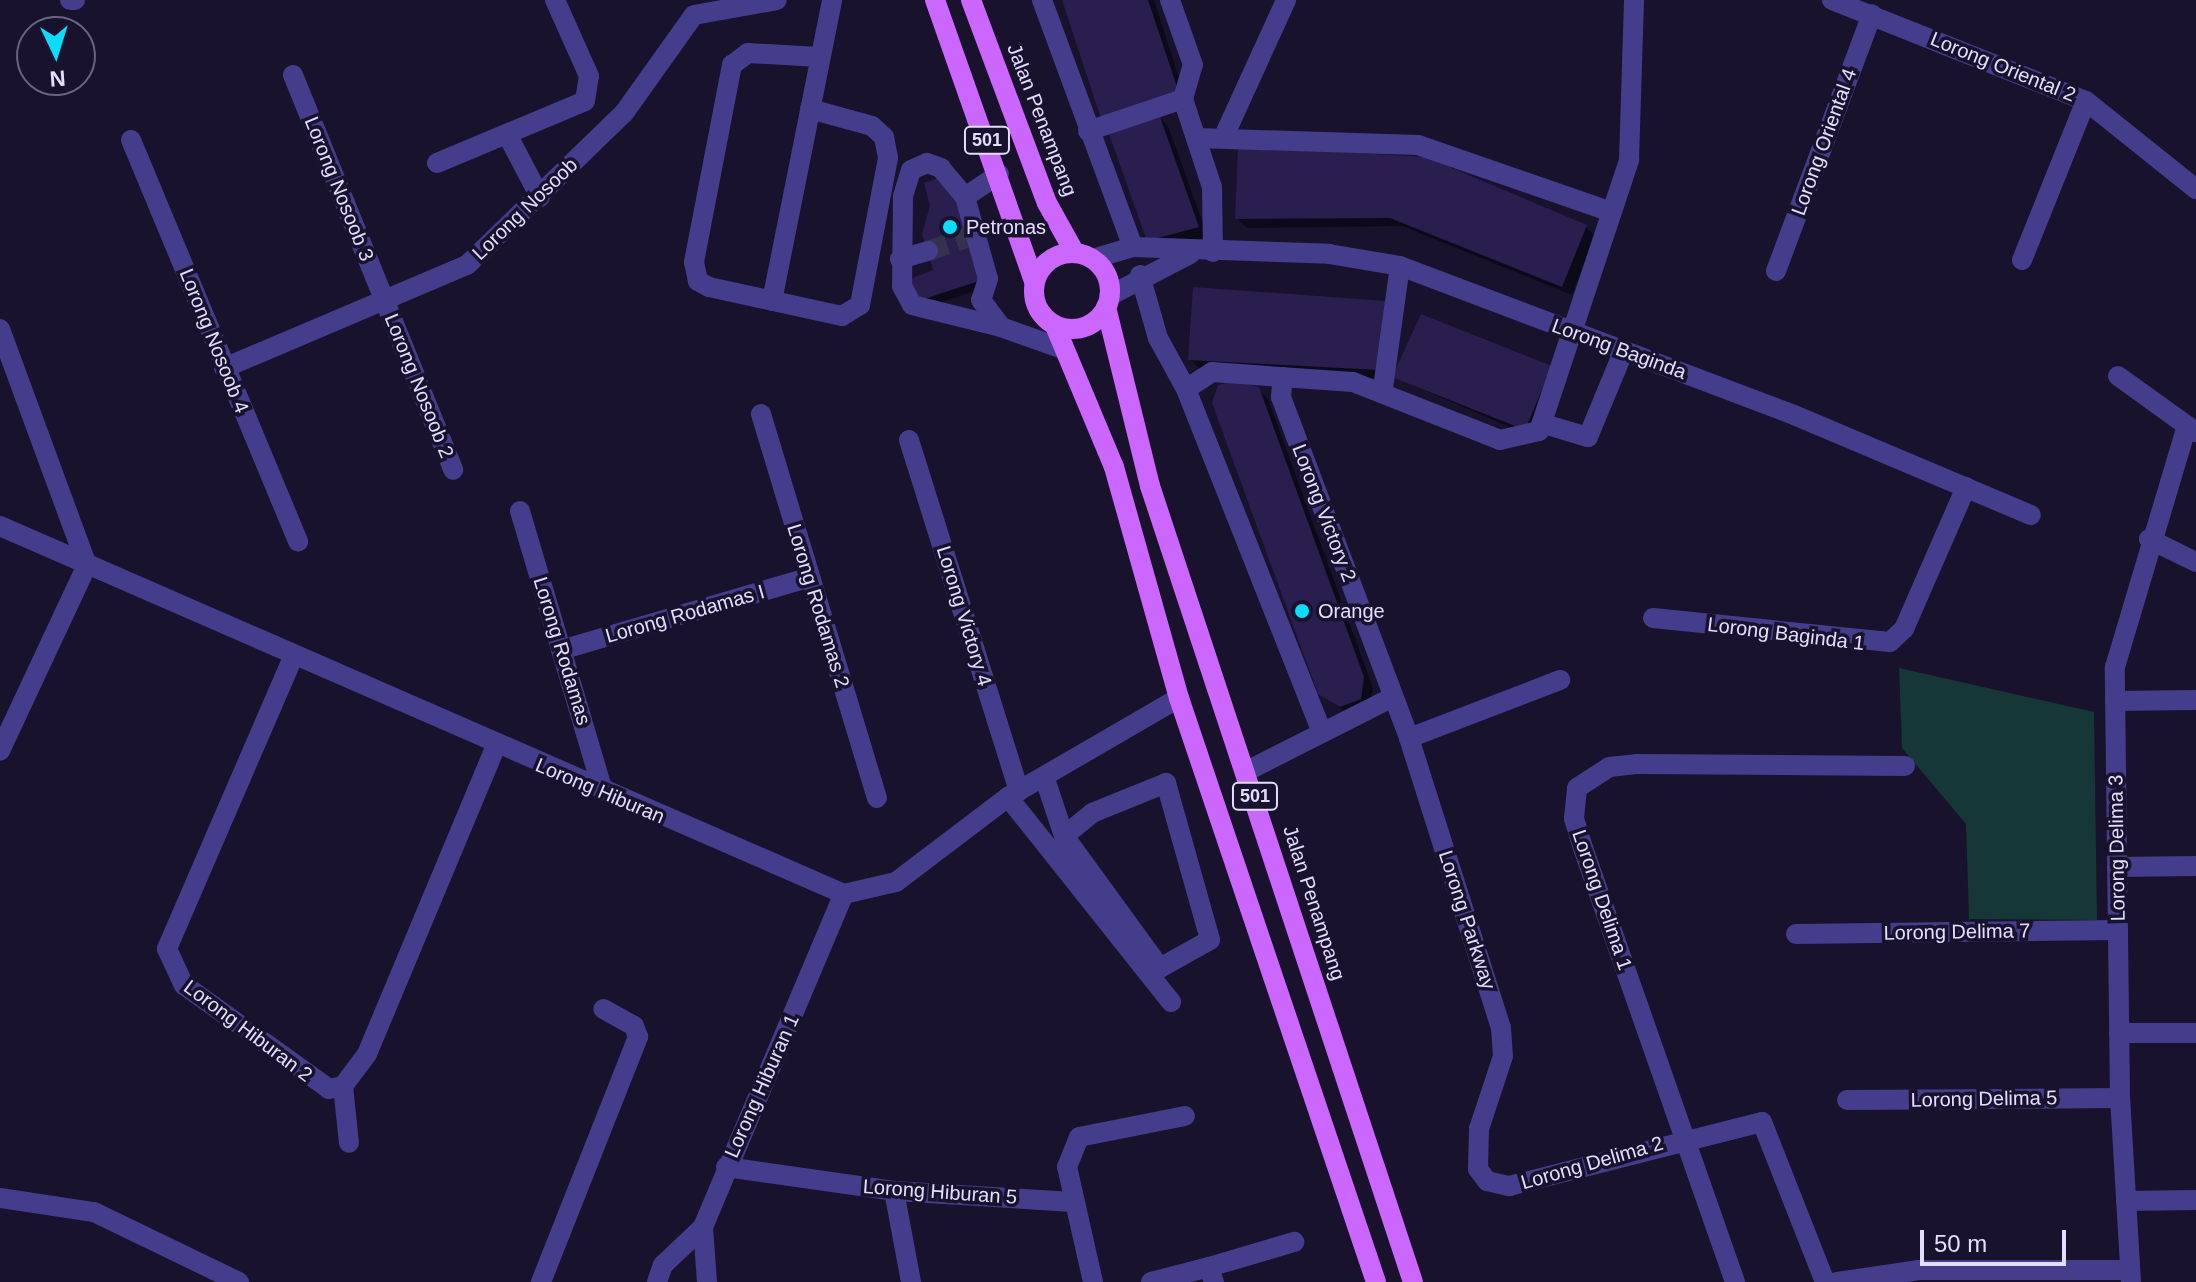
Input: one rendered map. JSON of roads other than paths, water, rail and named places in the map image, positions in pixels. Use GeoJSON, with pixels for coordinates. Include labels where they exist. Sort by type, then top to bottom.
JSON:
{"type":"FeatureCollection","features":[{"type":"Feature","properties":{"kind":"main road","name":"501"},"geometry":{"type":"LineString","coordinates":[[935,0],[999,174],[1034,281]]}},
{"type":"Feature","properties":{"kind":"main road","name":"Jalan Penampang"},"geometry":{"type":"LineString","coordinates":[[971,0],[1047,203],[1084,256]]}},
{"type":"Feature","properties":{"kind":"main road"},"geometry":{"type":"LineString","coordinates":[[1058,255],[1084,256],[1108,302],[1085,327],[1055,326],[1034,299],[1034,281],[1058,255]]}},
{"type":"Feature","properties":{"kind":"main road","name":"Jalan Penampang"},"geometry":{"type":"LineString","coordinates":[[1108,302],[1139,448],[1413,1282]]}},
{"type":"Feature","properties":{"kind":"main road","name":"501"},"geometry":{"type":"LineString","coordinates":[[1055,326],[1060,348],[1114,467],[1179,698],[1376,1282]]}},
{"type":"Feature","properties":{"kind":"main road"},"geometry":{"type":"LineString","coordinates":[[1263,942],[1282,931],[1290,911]]}},
{"type":"Feature","properties":{"kind":"street"},"geometry":{"type":"LineString","coordinates":[[437,163],[573,109],[590,93],[581,53],[555,0]]}},
{"type":"Feature","properties":{"kind":"street","name":"Lorong Nosoob"},"geometry":{"type":"LineString","coordinates":[[224,368],[385,303],[467,265],[624,113],[694,15],[777,0]]}},
{"type":"Feature","properties":{"kind":"street"},"geometry":{"type":"LineString","coordinates":[[772,301],[832,0]]}},
{"type":"Feature","properties":{"kind":"street"},"geometry":{"type":"LineString","coordinates":[[1042,0],[1133,247]]}},
{"type":"Feature","properties":{"kind":"street"},"geometry":{"type":"LineString","coordinates":[[1170,0],[1193,65],[1183,99],[1212,187],[1213,252]]}},
{"type":"Feature","properties":{"kind":"street"},"geometry":{"type":"LineString","coordinates":[[1225,134],[1286,0]]}},
{"type":"Feature","properties":{"kind":"street"},"geometry":{"type":"LineString","coordinates":[[1186,389],[1212,372],[1383,388],[1500,440],[1528,439],[1544,424],[1570,332],[1629,160],[1634,0]]}},
{"type":"Feature","properties":{"kind":"street","name":"Lorong Oriental 2"},"geometry":{"type":"LineString","coordinates":[[1832,0],[2086,101],[2195,180]]}},
{"type":"Feature","properties":{"kind":"street","name":"Lorong Oriental 4"},"geometry":{"type":"LineString","coordinates":[[1776,271],[1872,14]]}},
{"type":"Feature","properties":{"kind":"street"},"geometry":{"type":"LineString","coordinates":[[810,109],[872,126],[884,137],[888,158],[860,305],[842,316],[709,287],[698,281],[694,262],[732,65],[748,53],[820,57]]}},
{"type":"Feature","properties":{"kind":"street","name":"Lorong Nosoob 3"},"geometry":{"type":"LineString","coordinates":[[293,75],[385,303]]}},
{"type":"Feature","properties":{"kind":"street"},"geometry":{"type":"LineString","coordinates":[[1088,131],[1183,99]]}},
{"type":"Feature","properties":{"kind":"street"},"geometry":{"type":"LineString","coordinates":[[2022,260],[2086,101]]}},
{"type":"Feature","properties":{"kind":"street"},"geometry":{"type":"LineString","coordinates":[[1196,138],[1225,134],[1418,145],[1611,212]]}},
{"type":"Feature","properties":{"kind":"street"},"geometry":{"type":"LineString","coordinates":[[508,136],[540,197]]}},
{"type":"Feature","properties":{"kind":"street","name":"Lorong Nosoob 4"},"geometry":{"type":"LineString","coordinates":[[131,140],[298,542]]}},
{"type":"Feature","properties":{"kind":"street"},"geometry":{"type":"LineString","coordinates":[[1001,327],[981,300],[988,279],[972,235],[965,197],[941,168],[927,163],[911,170],[900,259],[912,305],[1001,327],[1060,348]]}},
{"type":"Feature","properties":{"kind":"street"},"geometry":{"type":"LineString","coordinates":[[965,197],[999,174]]}},
{"type":"Feature","properties":{"kind":"street","name":"Lorong Baginda"},"geometry":{"type":"LineString","coordinates":[[1084,256],[1133,247],[1192,253],[1329,254],[1400,266],[1624,350],[2031,515]]}},
{"type":"Feature","properties":{"kind":"street"},"geometry":{"type":"LineString","coordinates":[[900,259],[928,251]]}},
{"type":"Feature","properties":{"kind":"street","name":"Lorong Baginda"},"geometry":{"type":"LineString","coordinates":[[1108,302],[1140,275],[1192,253]]}},
{"type":"Feature","properties":{"kind":"street"},"geometry":{"type":"LineString","coordinates":[[1383,388],[1400,266]]}},
{"type":"Feature","properties":{"kind":"street"},"geometry":{"type":"LineString","coordinates":[[1140,275],[1158,338],[1186,389],[1322,733]]}},
{"type":"Feature","properties":{"kind":"street","name":"Lorong Nosoob 2"},"geometry":{"type":"LineString","coordinates":[[385,303],[453,470]]}},
{"type":"Feature","properties":{"kind":"street"},"geometry":{"type":"LineString","coordinates":[[0,329],[87,565],[0,751]]}},
{"type":"Feature","properties":{"kind":"street"},"geometry":{"type":"LineString","coordinates":[[1544,424],[1588,437],[1624,350]]}},
{"type":"Feature","properties":{"kind":"street"},"geometry":{"type":"LineString","coordinates":[[2118,376],[2191,428]]}},
{"type":"Feature","properties":{"kind":"street","name":"Lorong Victory 2"},"geometry":{"type":"LineString","coordinates":[[1283,377],[1281,397],[1409,738]]}},
{"type":"Feature","properties":{"kind":"street","name":"Lorong Rodamas 2"},"geometry":{"type":"LineString","coordinates":[[761,414],[808,578],[877,798]]}},
{"type":"Feature","properties":{"kind":"street","name":"Lorong Delima 3"},"geometry":{"type":"LineString","coordinates":[[2130,1276],[2120,1098],[2115,701],[2120,633],[2149,539],[2191,428]]}},
{"type":"Feature","properties":{"kind":"street","name":"Lorong Victory 4"},"geometry":{"type":"LineString","coordinates":[[909,440],[1014,794]]}},
{"type":"Feature","properties":{"kind":"street","name":"Lorong Baginda 1"},"geometry":{"type":"LineString","coordinates":[[1653,618],[1890,642],[1904,629],[1966,487]]}},
{"type":"Feature","properties":{"kind":"street","name":"Lorong Rodamas"},"geometry":{"type":"LineString","coordinates":[[520,511],[603,791]]}},
{"type":"Feature","properties":{"kind":"street","name":"Lorong Hiburan"},"geometry":{"type":"LineString","coordinates":[[0,526],[294,655],[495,748],[844,894]]}},
{"type":"Feature","properties":{"kind":"street"},"geometry":{"type":"LineString","coordinates":[[2149,539],[2196,562]]}},
{"type":"Feature","properties":{"kind":"street","name":"Lorong Rodamas I"},"geometry":{"type":"LineString","coordinates":[[561,650],[808,578]]}},
{"type":"Feature","properties":{"kind":"street","name":"Lorong Hiburan 2"},"geometry":{"type":"LineString","coordinates":[[294,655],[167,949],[184,985],[315,1082],[343,1086]]}},
{"type":"Feature","properties":{"kind":"street"},"geometry":{"type":"LineString","coordinates":[[1409,738],[1560,680]]}},
{"type":"Feature","properties":{"kind":"street"},"geometry":{"type":"LineString","coordinates":[[1247,771],[1393,697]]}},
{"type":"Feature","properties":{"kind":"street"},"geometry":{"type":"LineString","coordinates":[[844,894],[896,882],[1014,794],[1045,779],[1179,698]]}},
{"type":"Feature","properties":{"kind":"street"},"geometry":{"type":"LineString","coordinates":[[2115,701],[2196,700]]}},
{"type":"Feature","properties":{"kind":"street","name":"Lorong Parkway"},"geometry":{"type":"LineString","coordinates":[[1409,738],[1501,1028],[1503,1056],[1487,1102]]}},
{"type":"Feature","properties":{"kind":"street"},"geometry":{"type":"LineString","coordinates":[[349,1143],[343,1086],[367,1054],[495,748]]}},
{"type":"Feature","properties":{"kind":"street","name":"Lorong Delima 1"},"geometry":{"type":"LineString","coordinates":[[1735,1282],[1583,848],[1574,818],[1577,788],[1609,767],[1636,764],[1905,766]]}},
{"type":"Feature","properties":{"kind":"street"},"geometry":{"type":"LineString","coordinates":[[1045,779],[1064,836],[1160,968],[1210,940],[1166,783],[1092,813],[1064,836]]}},
{"type":"Feature","properties":{"kind":"street"},"geometry":{"type":"LineString","coordinates":[[1014,794],[1171,1002]]}},
{"type":"Feature","properties":{"kind":"street"},"geometry":{"type":"LineString","coordinates":[[2117,867],[2196,866]]}},
{"type":"Feature","properties":{"kind":"street","name":"Lorong Hiburan 1"},"geometry":{"type":"LineString","coordinates":[[707,1282],[703,1227],[844,894]]}},
{"type":"Feature","properties":{"kind":"street","name":"Lorong Delima 7"},"geometry":{"type":"LineString","coordinates":[[1796,934],[2118,930]]}},
{"type":"Feature","properties":{"kind":"street"},"geometry":{"type":"LineString","coordinates":[[541,1282],[638,1037],[634,1026],[603,1009]]}},
{"type":"Feature","properties":{"kind":"street"},"geometry":{"type":"LineString","coordinates":[[2119,1033],[2196,1033]]}},
{"type":"Feature","properties":{"kind":"street","name":"Lorong Delima 5"},"geometry":{"type":"LineString","coordinates":[[1847,1100],[2120,1098]]}},
{"type":"Feature","properties":{"kind":"street","name":"Lorong Delima 2"},"geometry":{"type":"LineString","coordinates":[[1487,1102],[1478,1169],[1498,1187],[1686,1137]]}},
{"type":"Feature","properties":{"kind":"street"},"geometry":{"type":"LineString","coordinates":[[1093,1282],[1067,1167],[1079,1137],[1185,1116]]}},
{"type":"Feature","properties":{"kind":"street"},"geometry":{"type":"LineString","coordinates":[[1686,1137],[1762,1122],[1825,1282]]}},
{"type":"Feature","properties":{"kind":"street","name":"Lorong Hiburan 5"},"geometry":{"type":"LineString","coordinates":[[726,1167],[894,1191],[1073,1202]]}},
{"type":"Feature","properties":{"kind":"street"},"geometry":{"type":"LineString","coordinates":[[894,1191],[911,1282]]}},
{"type":"Feature","properties":{"kind":"street"},"geometry":{"type":"LineString","coordinates":[[0,1198],[94,1212],[239,1282]]}},
{"type":"Feature","properties":{"kind":"street"},"geometry":{"type":"LineString","coordinates":[[2126,1201],[2196,1200]]}},
{"type":"Feature","properties":{"kind":"street"},"geometry":{"type":"LineString","coordinates":[[657,1282],[663,1265],[703,1227]]}},
{"type":"Feature","properties":{"kind":"street"},"geometry":{"type":"LineString","coordinates":[[1151,1282],[1211,1274],[1294,1242]]}},
{"type":"Feature","properties":{"kind":"street"},"geometry":{"type":"LineString","coordinates":[[1837,1282],[1861,1279],[2130,1276]]}},
{"type":"Feature","properties":{"kind":"tunnel"},"geometry":{"type":"LineString","coordinates":[[928,251],[969,237]]}},
{"type":"Feature","properties":{"kind":"place","name":"Petronas"},"geometry":{"type":"Point","coordinates":[950,227]}},
{"type":"Feature","properties":{"kind":"place","name":"Orange"},"geometry":{"type":"Point","coordinates":[1302,611]}}]}
